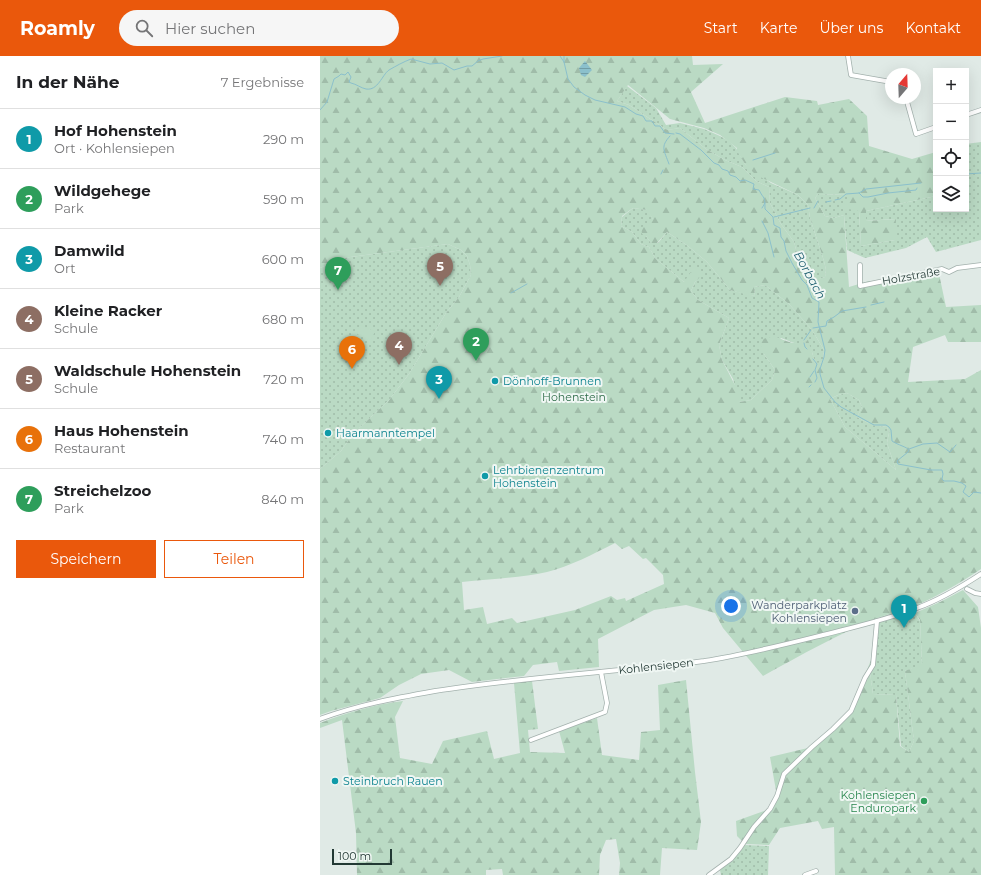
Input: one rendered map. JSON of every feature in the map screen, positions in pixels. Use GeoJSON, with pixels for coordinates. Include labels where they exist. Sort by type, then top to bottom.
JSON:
{"type":"FeatureCollection","features":[{"type":"Feature","properties":{"kind":"street"},"geometry":{"type":"LineString","coordinates":[[848,56],[852,75],[885,81]]}},
{"type":"Feature","properties":{"kind":"street"},"geometry":{"type":"LineString","coordinates":[[908,104],[916,134],[933,128]]}},
{"type":"Feature","properties":{"kind":"street"},"geometry":{"type":"LineString","coordinates":[[969,114],[981,110]]}},
{"type":"Feature","properties":{"kind":"street","name":"Holzstraße"},"geometry":{"type":"LineString","coordinates":[[860,265],[860,286],[935,270],[942,269],[949,272],[956,268],[981,264]]}},
{"type":"Feature","properties":{"kind":"street","name":"Kohlensiepen"},"geometry":{"type":"LineString","coordinates":[[320,719],[340,712],[401,698],[462,687],[684,663],[740,655],[877,621],[924,605],[962,586],[981,574]]}},
{"type":"Feature","properties":{"kind":"street"},"geometry":{"type":"LineString","coordinates":[[966,589],[981,594]]}},
{"type":"Feature","properties":{"kind":"street"},"geometry":{"type":"LineString","coordinates":[[709,875],[730,859],[740,848],[754,827],[770,809],[777,796],[784,774],[833,729],[850,711],[865,678],[873,665],[877,621]]}},
{"type":"Feature","properties":{"kind":"street"},"geometry":{"type":"LineString","coordinates":[[531,740],[605,712],[607,703],[601,672]]}},
{"type":"Feature","properties":{"kind":"street"},"geometry":{"type":"LineString","coordinates":[[805,875],[816,871]]}},
{"type":"Feature","properties":{"kind":"green space","name":"Hohenstein"},"geometry":{"type":"Polygon","coordinates":[[[320,56],[692,56],[693,65],[723,64],[691,92],[705,123],[785,97],[817,101],[818,105],[849,99],[867,116],[869,146],[912,159],[933,153],[933,197],[866,211],[866,221],[896,219],[895,240],[861,246],[859,211],[843,208],[845,201],[851,195],[818,194],[815,198],[825,216],[834,218],[844,215],[849,287],[869,281],[880,283],[938,269],[946,307],[981,305],[981,342],[948,342],[945,335],[913,347],[908,382],[965,379],[981,370],[981,569],[932,598],[915,606],[880,617],[850,630],[763,676],[723,628],[715,613],[686,605],[654,610],[598,639],[599,667],[559,671],[557,662],[533,665],[524,676],[472,682],[449,670],[421,674],[399,685],[380,698],[320,715],[320,469],[341,451],[353,434],[389,400],[409,374],[446,313],[459,297],[471,275],[467,256],[461,250],[448,244],[343,258],[320,268],[320,56]],[[628,85],[617,101],[629,105],[667,130],[680,128],[706,149],[725,160],[742,167],[756,181],[769,187],[770,203],[781,224],[794,242],[800,264],[810,281],[825,277],[826,270],[824,261],[810,218],[808,205],[798,195],[756,175],[745,164],[737,151],[737,148],[720,135],[704,128],[670,119],[628,85]],[[633,208],[622,216],[621,226],[632,232],[641,244],[649,247],[655,258],[684,282],[695,266],[702,275],[695,282],[691,291],[698,300],[729,318],[719,345],[722,360],[739,393],[739,402],[751,400],[772,380],[775,370],[764,354],[759,341],[771,337],[797,343],[802,343],[808,340],[815,363],[823,362],[824,350],[812,330],[789,304],[765,285],[754,287],[755,296],[730,290],[707,262],[688,246],[667,232],[657,243],[651,243],[646,236],[642,234],[641,228],[653,219],[647,210],[633,208]],[[847,393],[830,399],[845,427],[896,470],[887,443],[889,433],[887,427],[870,425],[857,417],[862,407],[859,400],[847,393]],[[615,543],[573,563],[547,572],[515,577],[462,582],[464,610],[483,607],[487,624],[512,618],[517,623],[575,610],[611,596],[617,600],[625,598],[626,601],[664,584],[663,575],[646,558],[643,559],[629,546],[622,549],[615,543]]]}},
{"type":"Feature","properties":{"kind":"green space"},"geometry":{"type":"Polygon","coordinates":[[[627,86],[656,108],[666,125],[680,123],[704,129],[720,136],[729,141],[736,148],[745,164],[771,183],[798,195],[808,205],[810,218],[824,261],[826,270],[825,277],[810,282],[800,264],[794,242],[781,224],[770,203],[769,187],[756,181],[742,167],[725,160],[706,149],[680,128],[667,130],[629,105],[617,101],[627,86]]]}},
{"type":"Feature","properties":{"kind":"green space"},"geometry":{"type":"Polygon","coordinates":[[[981,142],[981,240],[936,252],[927,237],[906,248],[865,258],[847,250],[844,215],[834,218],[825,216],[815,198],[818,194],[852,195],[859,211],[861,246],[895,240],[895,219],[865,221],[866,211],[933,197],[933,212],[969,212],[969,144],[981,142]]]}},
{"type":"Feature","properties":{"kind":"green space"},"geometry":{"type":"Polygon","coordinates":[[[633,208],[648,210],[653,219],[646,236],[651,243],[658,243],[667,232],[688,246],[707,262],[730,290],[755,296],[754,287],[765,285],[789,304],[812,330],[824,350],[823,362],[815,364],[812,352],[781,338],[764,354],[775,370],[772,380],[751,400],[739,402],[733,379],[722,360],[719,345],[729,318],[698,300],[691,291],[695,282],[701,275],[684,282],[655,258],[649,247],[641,244],[632,232],[621,226],[622,217],[633,208]]]}},
{"type":"Feature","properties":{"kind":"green space"},"geometry":{"type":"Polygon","coordinates":[[[448,244],[461,250],[467,256],[470,265],[471,275],[459,297],[446,313],[409,374],[389,400],[353,434],[341,451],[320,469],[320,268],[343,258],[448,244]]]}},
{"type":"Feature","properties":{"kind":"green space"},"geometry":{"type":"Polygon","coordinates":[[[360,325],[375,331],[371,340],[357,334],[360,325]]]}},
{"type":"Feature","properties":{"kind":"green space"},"geometry":{"type":"Polygon","coordinates":[[[847,393],[859,400],[862,407],[857,417],[872,425],[887,427],[889,433],[887,443],[896,470],[845,427],[830,399],[847,393]]]}},
{"type":"Feature","properties":{"kind":"green space"},"geometry":{"type":"Polygon","coordinates":[[[963,590],[978,607],[981,628],[981,875],[835,875],[834,827],[822,829],[818,821],[780,828],[769,845],[745,844],[737,836],[736,821],[770,809],[777,796],[770,757],[812,747],[851,711],[870,672],[873,694],[896,695],[900,746],[909,752],[914,741],[905,671],[922,664],[920,620],[915,613],[963,590]]]}},
{"type":"Feature","properties":{"kind":"green space"},"geometry":{"type":"Polygon","coordinates":[[[914,606],[915,613],[920,621],[922,665],[905,671],[914,741],[909,752],[901,746],[896,695],[873,694],[870,672],[867,670],[873,655],[877,624],[880,617],[914,606]]]}},
{"type":"Feature","properties":{"kind":"green space"},"geometry":{"type":"Polygon","coordinates":[[[686,680],[701,822],[697,850],[662,848],[660,875],[619,875],[620,863],[616,839],[606,840],[600,855],[599,875],[503,875],[502,869],[486,870],[486,875],[357,875],[356,833],[342,720],[320,728],[320,723],[361,709],[403,701],[395,717],[400,758],[432,764],[443,741],[487,731],[494,759],[520,753],[514,683],[532,681],[538,729],[528,730],[530,752],[565,753],[559,731],[597,718],[602,755],[639,760],[641,732],[660,730],[658,685],[686,680]]]}},
{"type":"Feature","properties":{"kind":"green space"},"geometry":{"type":"Polygon","coordinates":[[[744,845],[769,846],[768,875],[721,875],[720,870],[744,845]]]}},
{"type":"Feature","properties":{"kind":"water"},"geometry":{"type":"Polygon","coordinates":[[[585,61],[592,70],[585,77],[581,75],[579,68],[585,61]]]}},
{"type":"Feature","properties":{"kind":"waterway","name":"Borbach"},"geometry":{"type":"LineString","coordinates":[[320,110],[327,102],[334,79],[341,74],[345,75],[348,72],[351,77],[349,82],[366,89],[370,89],[377,85],[386,72],[411,59],[430,64],[442,63],[454,70],[472,66],[483,59],[502,56]]}},
{"type":"Feature","properties":{"kind":"waterway","name":"Borbach"},"geometry":{"type":"LineString","coordinates":[[560,56],[564,62],[568,79],[574,87],[585,95],[595,100],[625,107],[636,114],[643,116],[646,121],[652,121],[655,126],[660,126],[665,133],[674,134]]}},
{"type":"Feature","properties":{"kind":"waterway","name":"Borbach"},"geometry":{"type":"LineString","coordinates":[[564,56],[564,62]]}},
{"type":"Feature","properties":{"kind":"waterway","name":"Borbach"},"geometry":{"type":"LineString","coordinates":[[676,133],[680,134],[701,150],[714,163],[719,165],[722,169],[728,171],[730,175],[736,177],[740,181],[745,180],[754,184],[753,189],[759,190],[764,198],[765,209],[773,217],[774,225],[780,228],[781,237],[784,241],[786,251],[792,263],[802,280],[807,285],[812,298],[819,302],[818,322],[825,350],[820,374],[824,388],[835,402],[841,407],[874,425],[886,425],[889,427],[891,430],[892,441],[909,450],[897,461],[898,464],[931,470],[942,470],[942,479],[944,481],[962,483],[966,486],[963,492],[969,497],[974,492],[981,493]]}},
{"type":"Feature","properties":{"kind":"waterway"},"geometry":{"type":"LineString","coordinates":[[669,164],[664,152],[664,146],[670,136]]}},
{"type":"Feature","properties":{"kind":"waterway"},"geometry":{"type":"LineString","coordinates":[[753,160],[775,153]]}},
{"type":"Feature","properties":{"kind":"waterway"},"geometry":{"type":"LineString","coordinates":[[661,174],[663,170]]}},
{"type":"Feature","properties":{"kind":"waterway"},"geometry":{"type":"LineString","coordinates":[[969,174],[981,173]]}},
{"type":"Feature","properties":{"kind":"waterway"},"geometry":{"type":"LineString","coordinates":[[835,200],[840,199],[846,194],[859,193],[866,189],[921,183]]}},
{"type":"Feature","properties":{"kind":"waterway"},"geometry":{"type":"LineString","coordinates":[[859,193],[863,197],[868,197],[916,190],[917,188]]}},
{"type":"Feature","properties":{"kind":"waterway"},"geometry":{"type":"LineString","coordinates":[[814,208],[818,201]]}},
{"type":"Feature","properties":{"kind":"waterway"},"geometry":{"type":"LineString","coordinates":[[826,202],[831,201]]}},
{"type":"Feature","properties":{"kind":"waterway","name":"Borbach"},"geometry":{"type":"LineString","coordinates":[[762,208],[765,203]]}},
{"type":"Feature","properties":{"kind":"waterway"},"geometry":{"type":"LineString","coordinates":[[774,217],[810,208]]}},
{"type":"Feature","properties":{"kind":"waterway"},"geometry":{"type":"LineString","coordinates":[[762,221],[768,233],[774,257]]}},
{"type":"Feature","properties":{"kind":"waterway"},"geometry":{"type":"LineString","coordinates":[[511,293],[527,284]]}},
{"type":"Feature","properties":{"kind":"waterway"},"geometry":{"type":"LineString","coordinates":[[871,305],[884,302]]}},
{"type":"Feature","properties":{"kind":"waterway"},"geometry":{"type":"LineString","coordinates":[[813,328],[826,326],[827,321],[842,311],[866,307]]}},
{"type":"Feature","properties":{"kind":"waterway"},"geometry":{"type":"LineString","coordinates":[[804,340],[811,330]]}},
{"type":"Feature","properties":{"kind":"waterway"},"geometry":{"type":"LineString","coordinates":[[804,343],[807,349]]}},
{"type":"Feature","properties":{"kind":"waterway"},"geometry":{"type":"LineString","coordinates":[[813,359],[817,364],[815,370],[817,378],[815,382]]}},
{"type":"Feature","properties":{"kind":"waterway"},"geometry":{"type":"LineString","coordinates":[[810,377],[814,371]]}},
{"type":"Feature","properties":{"kind":"waterway"},"geometry":{"type":"LineString","coordinates":[[909,449],[923,444],[937,443],[950,452],[956,445]]}},
{"type":"Feature","properties":{"kind":"place","name":"Waldschule Hohenstein"},"geometry":{"type":"Point","coordinates":[440,286]}},
{"type":"Feature","properties":{"kind":"place","name":"Streichelzoo"},"geometry":{"type":"Point","coordinates":[338,290]}},
{"type":"Feature","properties":{"kind":"place","name":"Wildgehege"},"geometry":{"type":"Point","coordinates":[476,361]}},
{"type":"Feature","properties":{"kind":"place","name":"Kleine Racker"},"geometry":{"type":"Point","coordinates":[399,365]}},
{"type":"Feature","properties":{"kind":"place","name":"Haus Hohenstein"},"geometry":{"type":"Point","coordinates":[352,369]}},
{"type":"Feature","properties":{"kind":"place","name":"Dönhoff-Brunnen"},"geometry":{"type":"Point","coordinates":[495,381]}},
{"type":"Feature","properties":{"kind":"place","name":"Damwild"},"geometry":{"type":"Point","coordinates":[439,399]}},
{"type":"Feature","properties":{"kind":"place","name":"Haarmanntempel"},"geometry":{"type":"Point","coordinates":[328,433]}},
{"type":"Feature","properties":{"kind":"place","name":"Lehrbienenzentrum Hohenstein"},"geometry":{"type":"Point","coordinates":[485,476]}},
{"type":"Feature","properties":{"kind":"place","name":"Wanderparkplatz Kohlensiepen"},"geometry":{"type":"Point","coordinates":[855,611]}},
{"type":"Feature","properties":{"kind":"place","name":"Hof Hohenstein"},"geometry":{"type":"Point","coordinates":[904,628]}},
{"type":"Feature","properties":{"kind":"place","name":"Steinbruch Rauen"},"geometry":{"type":"Point","coordinates":[335,781]}},
{"type":"Feature","properties":{"kind":"place","name":"Kohlensiepen Enduropark"},"geometry":{"type":"Point","coordinates":[924,801]}}]}
